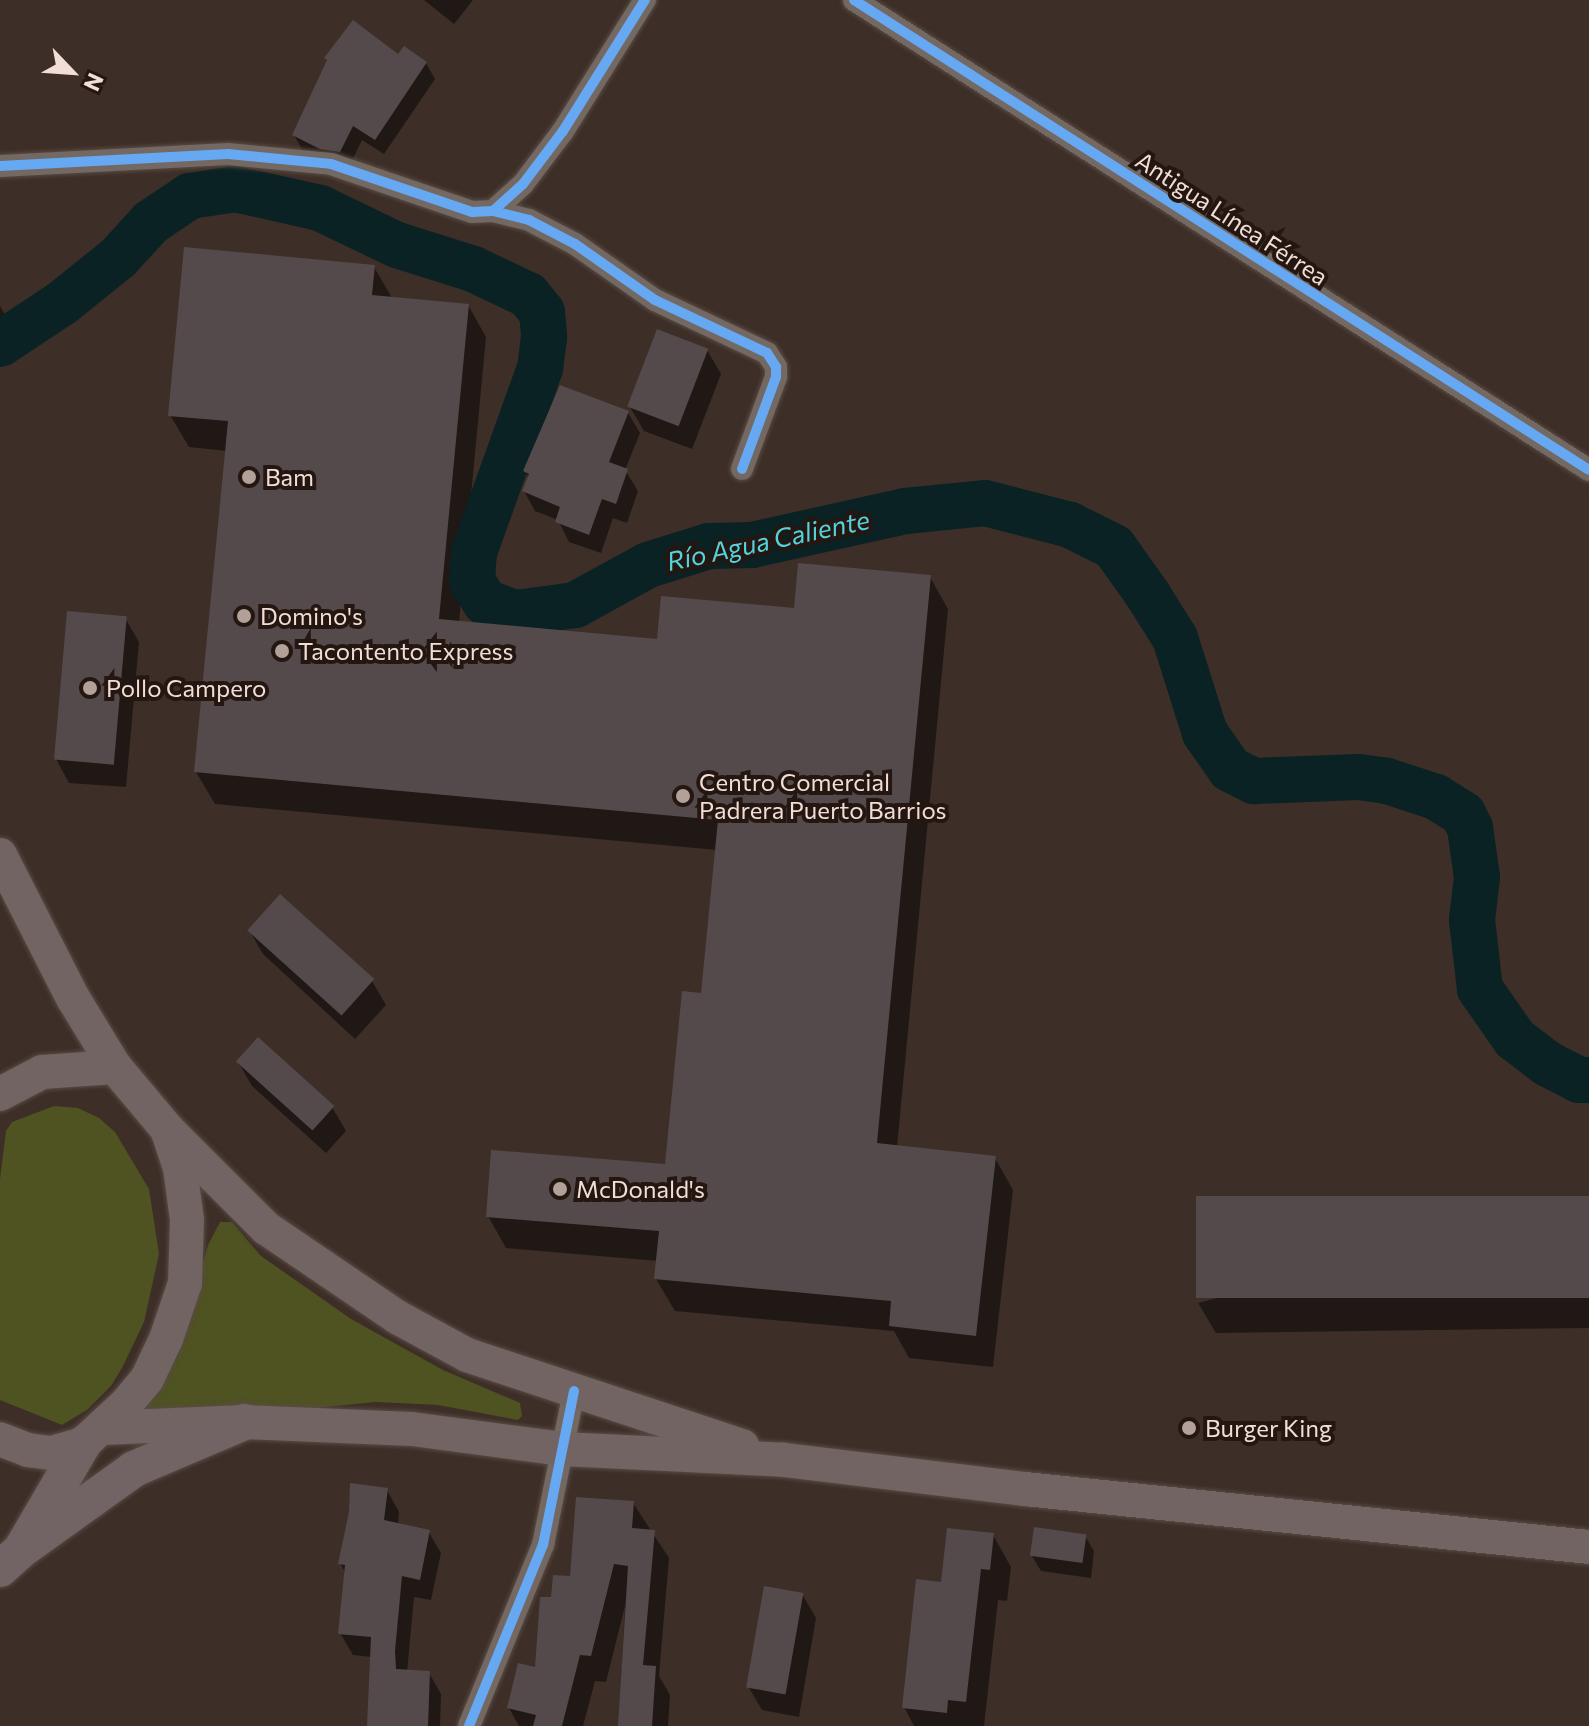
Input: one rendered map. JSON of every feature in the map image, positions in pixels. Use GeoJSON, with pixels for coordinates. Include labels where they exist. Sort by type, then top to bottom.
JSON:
{"type":"FeatureCollection","features":[{"type":"Feature","properties":{"kind":"highway"},"geometry":{"type":"LineString","coordinates":[[10,1559],[134,1469],[244,1422]]}},
{"type":"Feature","properties":{"kind":"highway"},"geometry":{"type":"LineString","coordinates":[[10,1559],[93,1436]]}},
{"type":"Feature","properties":{"kind":"main road"},"geometry":{"type":"LineString","coordinates":[[0,855],[73,998],[115,1067],[167,1129],[266,1228],[397,1317],[467,1355],[784,1460]]}},
{"type":"Feature","properties":{"kind":"main road"},"geometry":{"type":"LineString","coordinates":[[0,1094],[42,1072],[115,1067]]}},
{"type":"Feature","properties":{"kind":"main road"},"geometry":{"type":"LineString","coordinates":[[93,1436],[147,1379],[166,1339],[185,1283],[187,1220],[180,1168],[167,1129]]}},
{"type":"Feature","properties":{"kind":"main road"},"geometry":{"type":"LineString","coordinates":[[0,1439],[28,1450],[51,1453],[93,1436],[244,1422],[412,1429],[562,1449],[784,1460],[1025,1489],[1589,1547]]}},
{"type":"Feature","properties":{"kind":"street"},"geometry":{"type":"LineString","coordinates":[[493,211],[523,184],[563,131],[645,0]]}},
{"type":"Feature","properties":{"kind":"street","name":"Antigua Línea Férrea"},"geometry":{"type":"LineString","coordinates":[[854,0],[1589,470]]}},
{"type":"Feature","properties":{"kind":"street"},"geometry":{"type":"LineString","coordinates":[[0,166],[228,154],[331,164],[472,212],[493,211],[529,220],[575,244],[655,300],[767,353],[776,367],[776,377],[742,469]]}},
{"type":"Feature","properties":{"kind":"street"},"geometry":{"type":"LineString","coordinates":[[469,1726],[543,1545],[574,1391]]}},
{"type":"Feature","properties":{"kind":"green space"},"geometry":{"type":"Polygon","coordinates":[[[54,1106],[78,1108],[99,1118],[115,1132],[149,1189],[159,1254],[144,1322],[122,1368],[111,1386],[87,1410],[62,1425],[0,1400],[0,1179],[6,1131],[12,1122],[54,1106]]]}},
{"type":"Feature","properties":{"kind":"green space"},"geometry":{"type":"Polygon","coordinates":[[[220,1222],[232,1222],[261,1256],[351,1319],[443,1370],[520,1403],[522,1416],[518,1420],[438,1405],[375,1402],[210,1419],[127,1433],[178,1356],[208,1245],[220,1222]]]}},
{"type":"Feature","properties":{"kind":"building"},"geometry":{"type":"Polygon","coordinates":[[[353,20],[398,54],[404,46],[427,62],[375,140],[353,126],[340,152],[320,149],[292,135],[327,60],[324,58],[353,20]]]}},
{"type":"Feature","properties":{"kind":"building","name":"Centro Comercial Padrera Puerto Barrios"},"geometry":{"type":"Polygon","coordinates":[[[184,247],[375,265],[372,295],[469,304],[439,619],[657,639],[661,596],[794,608],[798,563],[931,575],[877,1143],[996,1156],[976,1336],[889,1326],[891,1301],[654,1279],[659,1231],[486,1217],[491,1150],[665,1164],[682,991],[701,993],[718,820],[194,772],[228,421],[168,416],[184,247]]]}},
{"type":"Feature","properties":{"kind":"building"},"geometry":{"type":"Polygon","coordinates":[[[657,329],[708,349],[679,426],[627,406],[657,329]]]}},
{"type":"Feature","properties":{"kind":"building"},"geometry":{"type":"Polygon","coordinates":[[[560,385],[629,411],[609,462],[628,469],[616,504],[602,499],[589,535],[555,522],[560,507],[522,491],[529,474],[523,471],[560,385]]]}},
{"type":"Feature","properties":{"kind":"building","name":"Pollo Campero"},"geometry":{"type":"Polygon","coordinates":[[[67,611],[127,616],[114,765],[54,759],[67,611]]]}},
{"type":"Feature","properties":{"kind":"building"},"geometry":{"type":"Polygon","coordinates":[[[280,894],[374,979],[342,1015],[247,930],[280,894]]]}},
{"type":"Feature","properties":{"kind":"building"},"geometry":{"type":"Polygon","coordinates":[[[258,1037],[335,1106],[312,1130],[236,1062],[258,1037]]]}},
{"type":"Feature","properties":{"kind":"building"},"geometry":{"type":"Polygon","coordinates":[[[1196,1196],[1589,1196],[1589,1298],[1196,1298],[1196,1196]]]}},
{"type":"Feature","properties":{"kind":"building"},"geometry":{"type":"Polygon","coordinates":[[[350,1483],[388,1488],[384,1520],[430,1530],[420,1580],[402,1576],[395,1651],[396,1669],[430,1671],[428,1726],[367,1726],[371,1637],[338,1634],[345,1565],[338,1564],[349,1512],[350,1483]]]}},
{"type":"Feature","properties":{"kind":"building"},"geometry":{"type":"Polygon","coordinates":[[[576,1497],[634,1501],[632,1528],[655,1530],[643,1665],[656,1666],[652,1726],[618,1726],[628,1566],[614,1564],[591,1656],[580,1655],[562,1726],[533,1726],[536,1715],[507,1708],[518,1663],[535,1667],[540,1597],[551,1597],[553,1575],[570,1576],[576,1497]]]}},
{"type":"Feature","properties":{"kind":"building"},"geometry":{"type":"Polygon","coordinates":[[[1034,1527],[1086,1534],[1082,1563],[1030,1556],[1034,1527]]]}},
{"type":"Feature","properties":{"kind":"building"},"geometry":{"type":"Polygon","coordinates":[[[947,1528],[994,1533],[990,1570],[981,1569],[966,1702],[948,1700],[947,1713],[902,1708],[916,1579],[941,1582],[947,1528]]]}},
{"type":"Feature","properties":{"kind":"building"},"geometry":{"type":"Polygon","coordinates":[[[764,1586],[803,1593],[786,1694],[746,1687],[764,1586]]]}},
{"type":"Feature","properties":{"kind":"waterway","name":"Río Agua Caliente"},"geometry":{"type":"LineString","coordinates":[[0,344],[62,303],[118,258],[151,222],[190,196],[235,189],[320,208],[397,245],[473,269],[528,295],[542,312],[544,337],[540,368],[474,552],[472,581],[485,602],[516,613],[575,605],[648,565],[709,546],[752,545],[905,511],[985,503],[1070,525],[1114,547],[1148,595],[1175,638],[1205,733],[1230,769],[1254,781],[1359,777],[1387,781],[1436,797],[1463,814],[1470,828],[1477,877],[1472,920],[1480,989],[1515,1039],[1548,1064],[1579,1080],[1589,1080]]}},
{"type":"Feature","properties":{"kind":"cycle path"},"geometry":{"type":"LineString","coordinates":[[0,166],[228,154],[331,164],[472,212],[493,211],[523,184],[563,131],[645,0]]}},
{"type":"Feature","properties":{"kind":"cycle path"},"geometry":{"type":"LineString","coordinates":[[854,0],[1589,470]]}},
{"type":"Feature","properties":{"kind":"cycle path"},"geometry":{"type":"LineString","coordinates":[[493,211],[529,220],[575,244],[655,300],[767,353],[776,367],[776,377],[742,469]]}},
{"type":"Feature","properties":{"kind":"cycle path"},"geometry":{"type":"LineString","coordinates":[[469,1726],[543,1545],[574,1391]]}},
{"type":"Feature","properties":{"kind":"place","name":"Bam"},"geometry":{"type":"Point","coordinates":[249,477]}},
{"type":"Feature","properties":{"kind":"place","name":"Domino's"},"geometry":{"type":"Point","coordinates":[244,616]}},
{"type":"Feature","properties":{"kind":"place","name":"Tacontento Express"},"geometry":{"type":"Point","coordinates":[282,651]}},
{"type":"Feature","properties":{"kind":"place","name":"Pollo Campero"},"geometry":{"type":"Point","coordinates":[90,688]}},
{"type":"Feature","properties":{"kind":"place","name":"Centro Comercial Padrera Puerto Barrios"},"geometry":{"type":"Point","coordinates":[683,796]}},
{"type":"Feature","properties":{"kind":"place","name":"McDonald's"},"geometry":{"type":"Point","coordinates":[560,1189]}},
{"type":"Feature","properties":{"kind":"place","name":"Burger King"},"geometry":{"type":"Point","coordinates":[1189,1428]}}]}
